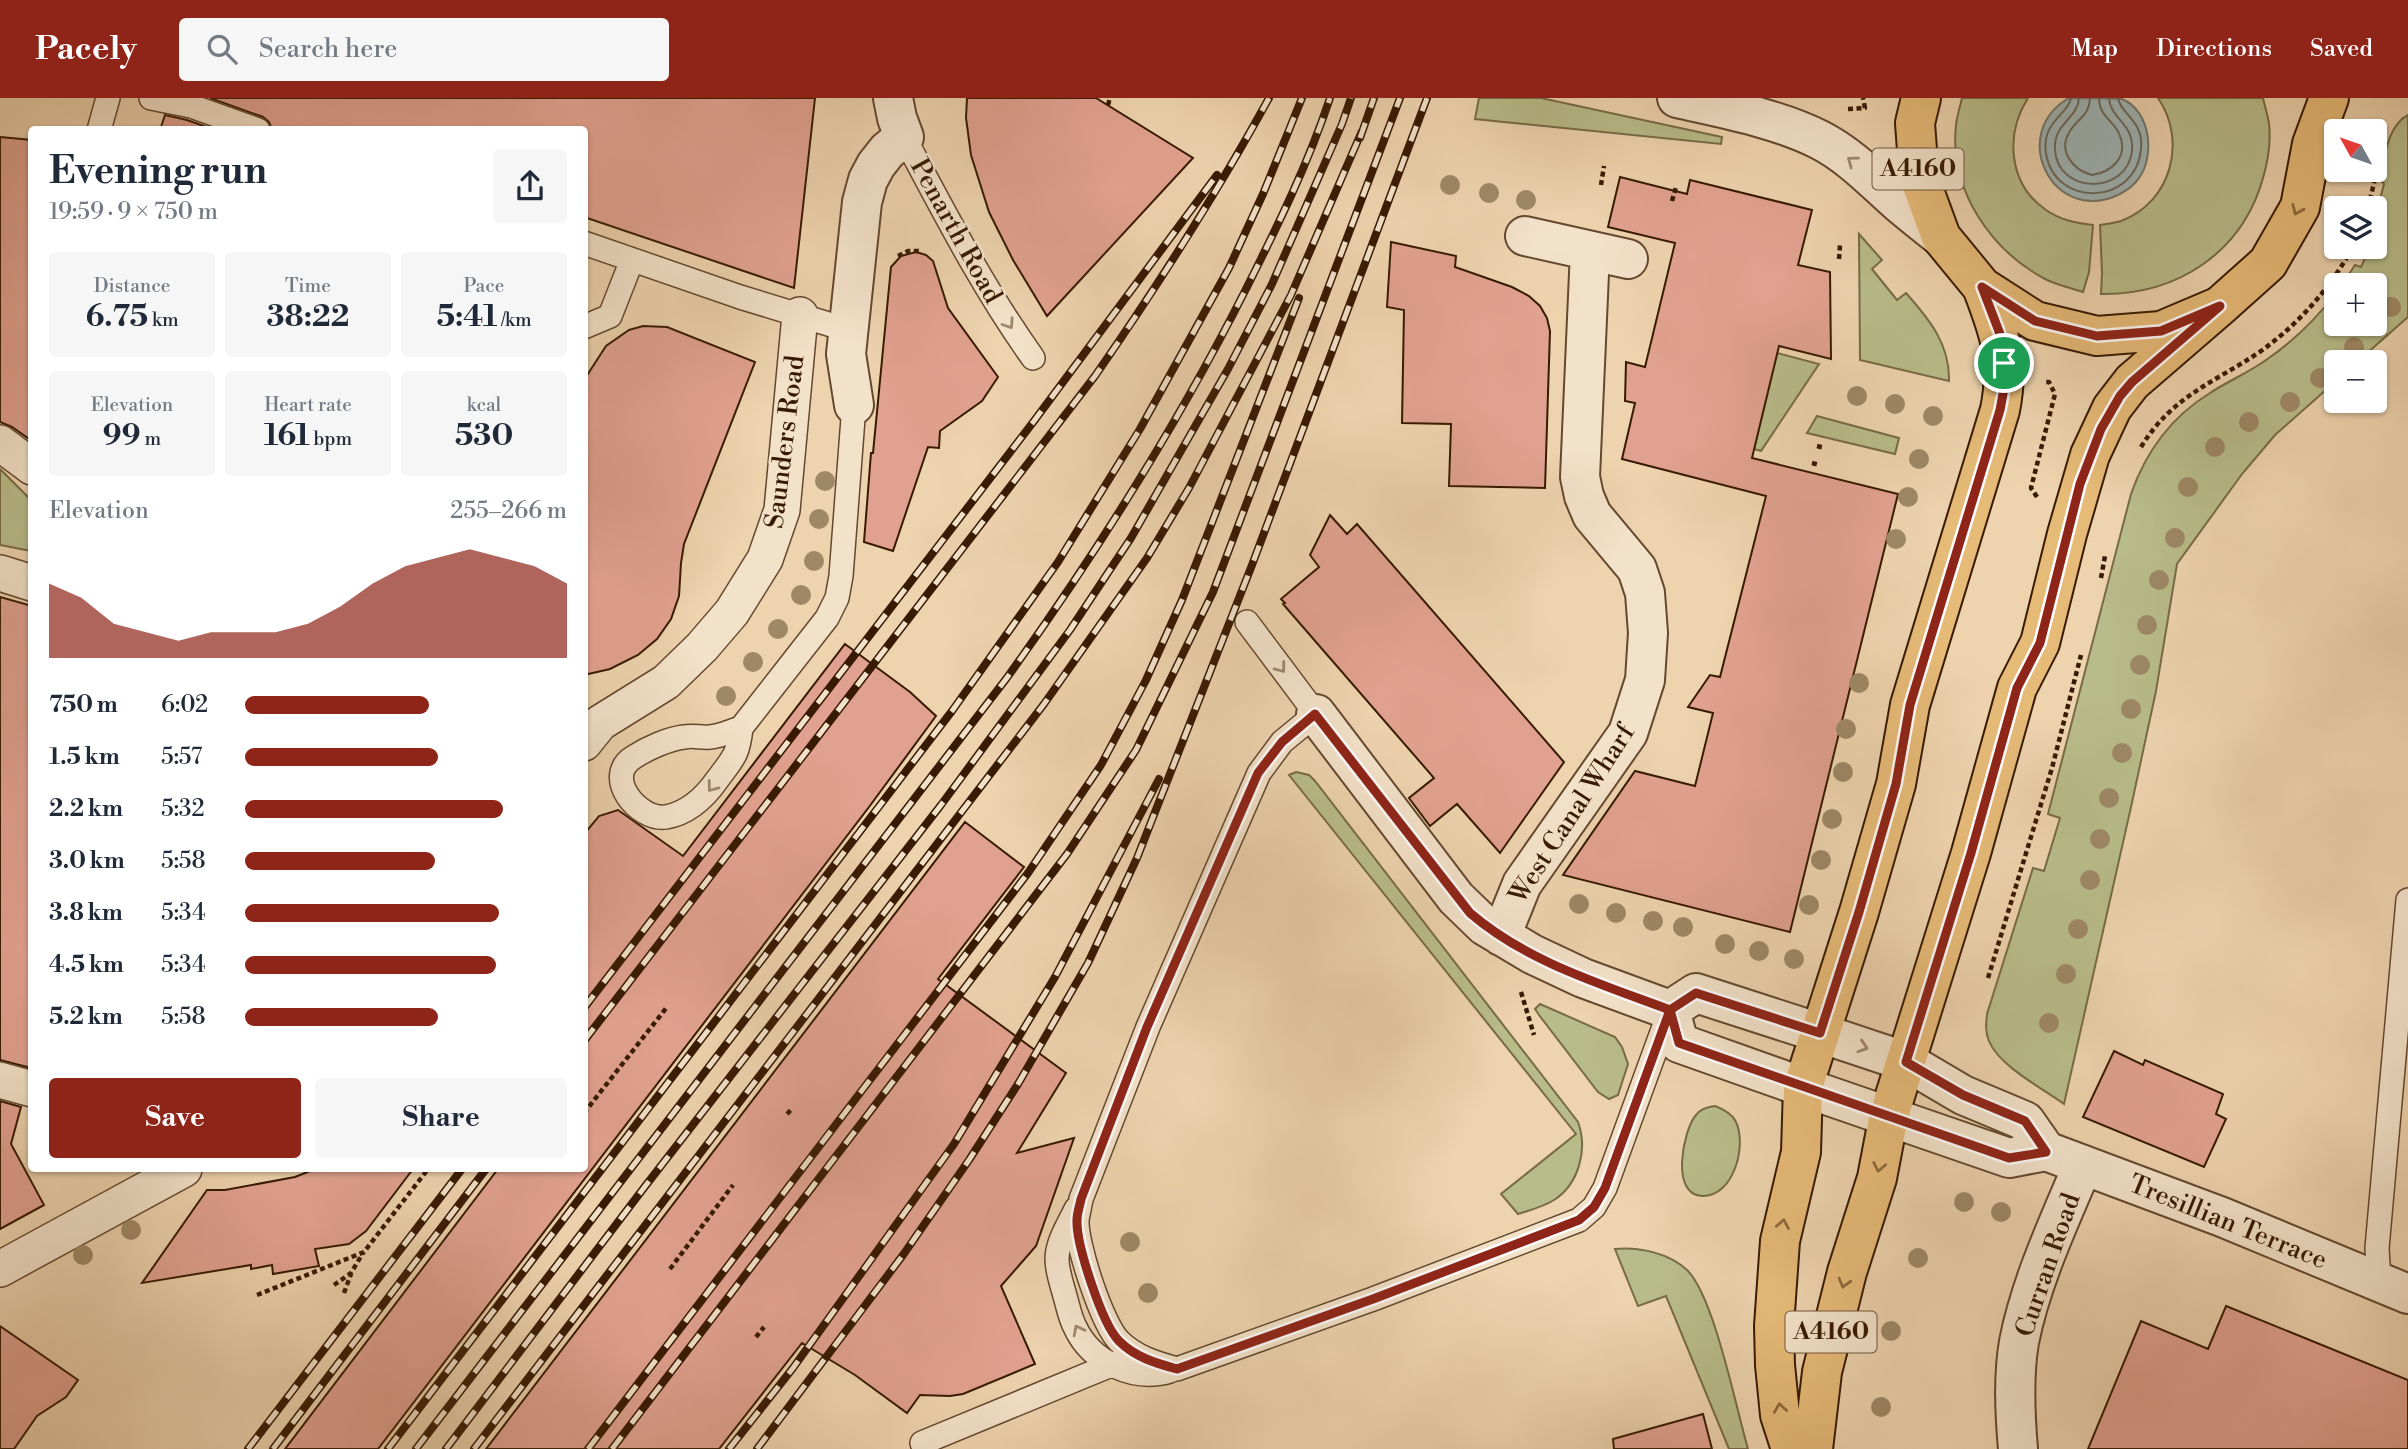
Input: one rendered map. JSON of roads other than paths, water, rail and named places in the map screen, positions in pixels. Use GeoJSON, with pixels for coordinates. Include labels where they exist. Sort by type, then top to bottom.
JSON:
{"type":"FeatureCollection","features":[{"type":"Feature","properties":{"kind":"main road","name":"A4160"},"geometry":{"type":"LineString","coordinates":[[1921,98],[1915,123],[1919,177],[1941,237]]}},
{"type":"Feature","properties":{"kind":"main road"},"geometry":{"type":"LineString","coordinates":[[2307,98],[2312,144]]}},
{"type":"Feature","properties":{"kind":"main road"},"geometry":{"type":"LineString","coordinates":[[1941,237],[1982,287],[2035,321],[2097,336],[2161,331],[2220,306],[2268,263],[2300,208],[2312,144],[2329,98]]}},
{"type":"Feature","properties":{"kind":"main road","name":"A4160"},"geometry":{"type":"LineString","coordinates":[[1791,1449],[1780,1415],[1774,1326],[1780,1241],[1801,1152],[1803,1087],[1859,912],[1896,784],[1910,705],[2002,402],[2004,371],[2000,334],[1982,287]]}},
{"type":"Feature","properties":{"kind":"main road","name":"A4160"},"geometry":{"type":"LineString","coordinates":[[1813,1449],[1822,1372],[1847,1272],[1877,1178],[1889,1115],[1971,853],[2017,688],[2040,643],[2080,484],[2101,429],[2120,396],[2132,382],[2220,306]]}},
{"type":"Feature","properties":{"kind":"street","name":"Penarth Road"},"geometry":{"type":"LineString","coordinates":[[893,98],[904,137]]}},
{"type":"Feature","properties":{"kind":"street"},"geometry":{"type":"LineString","coordinates":[[1677,98],[1740,112],[1790,127],[1822,141],[1858,164],[1899,203],[1941,237]]}},
{"type":"Feature","properties":{"kind":"street","name":"Saunders Road"},"geometry":{"type":"LineString","coordinates":[[854,405],[846,354],[859,221],[869,180],[887,151],[904,137]]}},
{"type":"Feature","properties":{"kind":"street"},"geometry":{"type":"LineString","coordinates":[[1525,236],[1629,260]]}},
{"type":"Feature","properties":{"kind":"street","name":"West Canal Wharf"},"geometry":{"type":"LineString","coordinates":[[1501,936],[1522,884],[1628,733],[1645,680],[1648,633],[1645,593],[1637,569],[1592,515],[1580,477],[1590,251]]}},
{"type":"Feature","properties":{"kind":"street","name":"Saunders Road"},"geometry":{"type":"LineString","coordinates":[[588,738],[600,723],[666,682],[702,647],[732,612],[765,559],[782,510],[800,315]]}},
{"type":"Feature","properties":{"kind":"street"},"geometry":{"type":"LineString","coordinates":[[0,443],[28,464]]}},
{"type":"Feature","properties":{"kind":"street"},"geometry":{"type":"LineString","coordinates":[[0,573],[28,582]]}},
{"type":"Feature","properties":{"kind":"street"},"geometry":{"type":"LineString","coordinates":[[1315,714],[1456,898],[1485,926],[1583,978],[1670,1010]]}},
{"type":"Feature","properties":{"kind":"street"},"geometry":{"type":"LineString","coordinates":[[1670,1010],[1696,993],[1906,1062],[1963,1095],[2025,1121],[2046,1152]]}},
{"type":"Feature","properties":{"kind":"street"},"geometry":{"type":"LineString","coordinates":[[1670,1010],[1679,1043],[1803,1087]]}},
{"type":"Feature","properties":{"kind":"street"},"geometry":{"type":"LineString","coordinates":[[0,1080],[28,1088]]}},
{"type":"Feature","properties":{"kind":"street","name":"Tresillian Terrace"},"geometry":{"type":"LineString","coordinates":[[1803,1087],[2009,1158],[2046,1152],[2222,1217],[2393,1288]]}},
{"type":"Feature","properties":{"kind":"street","name":"Curran Road"},"geometry":{"type":"LineString","coordinates":[[2018,1449],[2015,1414],[2019,1343],[2031,1296],[2084,1165]]}},
{"type":"Feature","properties":{"kind":"street"},"geometry":{"type":"LineString","coordinates":[[0,1269],[178,1172]]}},
{"type":"Feature","properties":{"kind":"lane"},"geometry":{"type":"LineString","coordinates":[[100,126],[108,98]]}},
{"type":"Feature","properties":{"kind":"lane"},"geometry":{"type":"LineString","coordinates":[[151,98],[191,106],[247,126]]}},
{"type":"Feature","properties":{"kind":"lane","name":"Penarth Road"},"geometry":{"type":"LineString","coordinates":[[904,137],[968,257],[1033,358]]}},
{"type":"Feature","properties":{"kind":"lane"},"geometry":{"type":"LineString","coordinates":[[588,244],[848,330]]}},
{"type":"Feature","properties":{"kind":"lane"},"geometry":{"type":"LineString","coordinates":[[588,325],[610,316],[632,260]]}},
{"type":"Feature","properties":{"kind":"lane"},"geometry":{"type":"LineString","coordinates":[[741,728],[717,736],[676,738],[637,755],[629,760],[621,775],[624,791],[639,807],[656,816],[665,817],[704,798],[739,751],[741,728],[827,618],[837,598],[841,576],[854,405]]}},
{"type":"Feature","properties":{"kind":"lane"},"geometry":{"type":"LineString","coordinates":[[1247,622],[1315,714],[1282,742],[1258,773],[1147,1027],[1081,1199],[1060,1242],[1057,1258],[1074,1326],[1093,1351],[1113,1364],[1140,1375],[1160,1374],[1373,1299],[1579,1220],[1594,1207],[1605,1188],[1670,1010]]}},
{"type":"Feature","properties":{"kind":"lane"},"geometry":{"type":"LineString","coordinates":[[2393,1288],[2377,1248],[2408,901]]}},
{"type":"Feature","properties":{"kind":"lane"},"geometry":{"type":"LineString","coordinates":[[1081,1199],[1077,1221],[1079,1236],[1107,1323],[1117,1339],[1146,1360],[1177,1369]]}},
{"type":"Feature","properties":{"kind":"lane"},"geometry":{"type":"LineString","coordinates":[[922,1443],[1137,1354]]}},
{"type":"Feature","properties":{"kind":"water"},"geometry":{"type":"Polygon","coordinates":[[[2069,98],[2122,99],[2139,113],[2147,135],[2147,158],[2139,178],[2124,192],[2095,201],[2074,198],[2058,187],[2046,171],[2040,152],[2041,133],[2051,114],[2069,98]]]}},
{"type":"Feature","properties":{"kind":"railway"},"geometry":{"type":"LineString","coordinates":[[588,1036],[1095,376],[1186,239],[1269,98]]}},
{"type":"Feature","properties":{"kind":"railway"},"geometry":{"type":"LineString","coordinates":[[388,1449],[952,711],[1058,562],[1140,429],[1229,268],[1302,98]]}},
{"type":"Feature","properties":{"kind":"railway"},"geometry":{"type":"LineString","coordinates":[[416,1449],[1006,679],[1072,584],[1134,488],[1221,338],[1292,194],[1330,98]]}},
{"type":"Feature","properties":{"kind":"railway"},"geometry":{"type":"LineString","coordinates":[[446,1449],[643,1189],[941,805],[1070,630],[1131,538],[1228,369],[1272,284],[1351,98]]}},
{"type":"Feature","properties":{"kind":"railway"},"geometry":{"type":"LineString","coordinates":[[1360,138],[1374,98]]}},
{"type":"Feature","properties":{"kind":"railway"},"geometry":{"type":"LineString","coordinates":[[612,1449],[1067,854],[1136,750],[1213,592],[1400,98]]}},
{"type":"Feature","properties":{"kind":"railway"},"geometry":{"type":"LineString","coordinates":[[757,1449],[903,1255],[969,1160],[1018,1084],[1088,963],[1137,858],[1252,565],[1427,98]]}},
{"type":"Feature","properties":{"kind":"railway"},"geometry":{"type":"LineString","coordinates":[[474,1449],[1044,704],[1147,558],[1189,488],[1291,295],[1362,131]]}},
{"type":"Feature","properties":{"kind":"railway"},"geometry":{"type":"LineString","coordinates":[[588,1003],[1034,421],[1217,175]]}},
{"type":"Feature","properties":{"kind":"railway"},"geometry":{"type":"LineString","coordinates":[[588,1449],[1028,873],[1101,765],[1146,680],[1182,600],[1299,298]]}},
{"type":"Feature","properties":{"kind":"railway"},"geometry":{"type":"LineString","coordinates":[[729,1449],[793,1368],[954,1144],[1055,977],[1159,779]]}},
{"type":"Feature","properties":{"kind":"railway"},"geometry":{"type":"LineString","coordinates":[[248,1449],[460,1172]]}},
{"type":"Feature","properties":{"kind":"railway"},"geometry":{"type":"LineString","coordinates":[[273,1449],[484,1172]]}}]}
